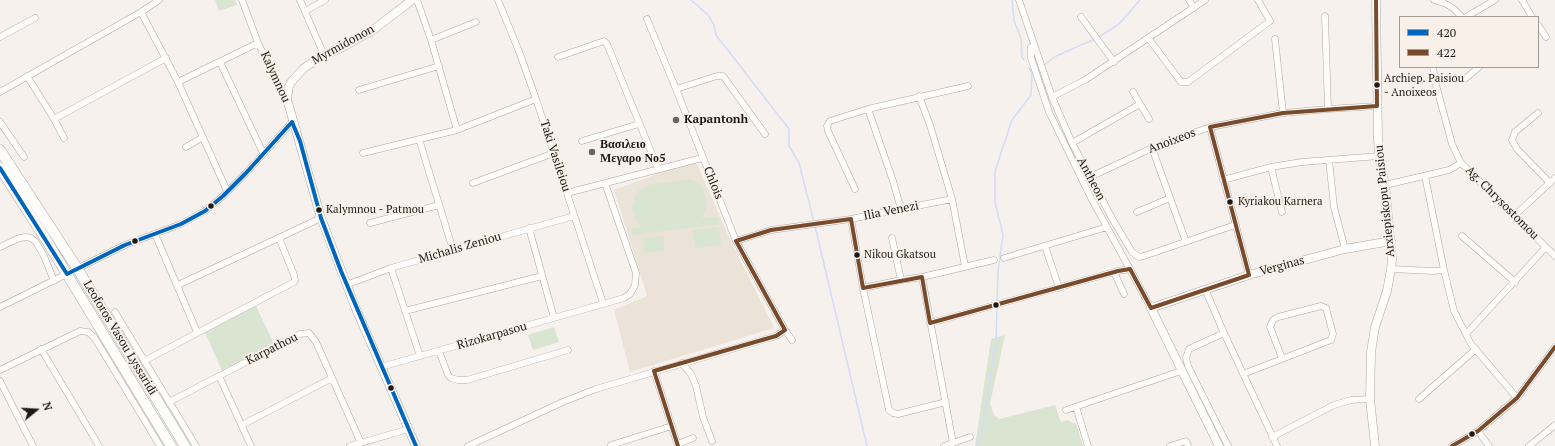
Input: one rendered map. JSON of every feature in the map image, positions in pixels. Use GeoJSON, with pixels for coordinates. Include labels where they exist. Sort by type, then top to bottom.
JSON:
{"type":"FeatureCollection","features":[{"type":"Feature","properties":{"kind":"main road","name":"Leoforos Vasou Lyssaridi"},"geometry":{"type":"LineString","coordinates":[[0,150],[77,268],[185,446]]}},
{"type":"Feature","properties":{"kind":"main road","name":"Leoforos Vasou Lyssaridi"},"geometry":{"type":"LineString","coordinates":[[0,168],[67,274],[171,446]]}},
{"type":"Feature","properties":{"kind":"street"},"geometry":{"type":"LineString","coordinates":[[0,92],[141,12],[159,0]]}},
{"type":"Feature","properties":{"kind":"street","name":"Kalymnou"},"geometry":{"type":"LineString","coordinates":[[242,0],[258,43],[283,94],[287,99],[292,122],[300,141],[321,218],[346,285],[416,446]]}},
{"type":"Feature","properties":{"kind":"street"},"geometry":{"type":"LineString","coordinates":[[300,0],[324,56]]}},
{"type":"Feature","properties":{"kind":"street"},"geometry":{"type":"LineString","coordinates":[[305,11],[326,0]]}},
{"type":"Feature","properties":{"kind":"street","name":"Myrmidonon"},"geometry":{"type":"LineString","coordinates":[[287,99],[289,86],[295,76],[304,68],[373,30],[412,0]]}},
{"type":"Feature","properties":{"kind":"street"},"geometry":{"type":"LineString","coordinates":[[417,0],[431,40],[457,130]]}},
{"type":"Feature","properties":{"kind":"street","name":"Taki Vasileiou"},"geometry":{"type":"LineString","coordinates":[[498,0],[536,99],[603,303]]}},
{"type":"Feature","properties":{"kind":"street","name":"Antheon"},"geometry":{"type":"LineString","coordinates":[[1019,0],[1052,97],[1072,143],[1113,220],[1132,252],[1139,257],[1144,256],[1236,225]]}},
{"type":"Feature","properties":{"kind":"street"},"geometry":{"type":"LineString","coordinates":[[1189,0],[1194,8]]}},
{"type":"Feature","properties":{"kind":"street"},"geometry":{"type":"LineString","coordinates":[[1052,97],[1085,80],[1114,62],[1205,0]]}},
{"type":"Feature","properties":{"kind":"street"},"geometry":{"type":"LineString","coordinates":[[1149,39],[1181,82],[1188,82],[1270,21],[1258,0]]}},
{"type":"Feature","properties":{"kind":"street","name":"Arxiepiskopu Paisiou"},"geometry":{"type":"LineString","coordinates":[[1375,446],[1370,399],[1370,352],[1372,338],[1387,291],[1392,269],[1391,241],[1385,185],[1379,156],[1376,0]]}},
{"type":"Feature","properties":{"kind":"street"},"geometry":{"type":"LineString","coordinates":[[1434,0],[1453,8],[1461,16]]}},
{"type":"Feature","properties":{"kind":"street"},"geometry":{"type":"LineString","coordinates":[[1468,16],[1495,0]]}},
{"type":"Feature","properties":{"kind":"street"},"geometry":{"type":"LineString","coordinates":[[1526,1],[1532,16]]}},
{"type":"Feature","properties":{"kind":"street"},"geometry":{"type":"LineString","coordinates":[[141,12],[178,82],[227,191]]}},
{"type":"Feature","properties":{"kind":"street"},"geometry":{"type":"LineString","coordinates":[[1325,16],[1328,109]]}},
{"type":"Feature","properties":{"kind":"street"},"geometry":{"type":"LineString","coordinates":[[1081,17],[1114,62]]}},
{"type":"Feature","properties":{"kind":"street"},"geometry":{"type":"LineString","coordinates":[[0,37],[35,18]]}},
{"type":"Feature","properties":{"kind":"street","name":"Chlois"},"geometry":{"type":"LineString","coordinates":[[647,19],[736,241],[792,340]]}},
{"type":"Feature","properties":{"kind":"street"},"geometry":{"type":"LineString","coordinates":[[431,40],[476,22]]}},
{"type":"Feature","properties":{"kind":"street"},"geometry":{"type":"LineString","coordinates":[[1539,26],[1546,37]]}},
{"type":"Feature","properties":{"kind":"street"},"geometry":{"type":"LineString","coordinates":[[1275,39],[1283,113]]}},
{"type":"Feature","properties":{"kind":"street"},"geometry":{"type":"LineString","coordinates":[[558,57],[604,41],[607,44],[658,169]]}},
{"type":"Feature","properties":{"kind":"street"},"geometry":{"type":"LineString","coordinates":[[178,82],[258,43]]}},
{"type":"Feature","properties":{"kind":"street"},"geometry":{"type":"LineString","coordinates":[[1031,47],[1031,58],[1049,112],[1090,196],[1151,308],[1181,371],[1220,446]]}},
{"type":"Feature","properties":{"kind":"street"},"geometry":{"type":"LineString","coordinates":[[54,119],[166,58]]}},
{"type":"Feature","properties":{"kind":"street"},"geometry":{"type":"LineString","coordinates":[[220,62],[263,153]]}},
{"type":"Feature","properties":{"kind":"street"},"geometry":{"type":"LineString","coordinates":[[359,90],[439,66]]}},
{"type":"Feature","properties":{"kind":"street","name":"Ag. Chrysostomou"},"geometry":{"type":"LineString","coordinates":[[1433,68],[1436,85],[1452,144],[1461,163],[1555,256]]}},
{"type":"Feature","properties":{"kind":"street"},"geometry":{"type":"LineString","coordinates":[[1466,78],[1478,68]]}},
{"type":"Feature","properties":{"kind":"street"},"geometry":{"type":"LineString","coordinates":[[27,76],[64,138]]}},
{"type":"Feature","properties":{"kind":"street"},"geometry":{"type":"LineString","coordinates":[[676,89],[717,76],[723,76],[765,134]]}},
{"type":"Feature","properties":{"kind":"street"},"geometry":{"type":"LineString","coordinates":[[854,189],[828,131],[827,126],[832,120],[919,96],[968,86]]}},
{"type":"Feature","properties":{"kind":"street"},"geometry":{"type":"LineString","coordinates":[[1133,92],[1149,119]]}},
{"type":"Feature","properties":{"kind":"street"},"geometry":{"type":"LineString","coordinates":[[919,96],[932,132],[952,199],[965,266]]}},
{"type":"Feature","properties":{"kind":"street"},"geometry":{"type":"LineString","coordinates":[[363,153],[457,130],[536,99]]}},
{"type":"Feature","properties":{"kind":"street"},"geometry":{"type":"LineString","coordinates":[[1072,143],[1140,104]]}},
{"type":"Feature","properties":{"kind":"street","name":"Anoixeos"},"geometry":{"type":"LineString","coordinates":[[1090,177],[1152,148],[1210,127],[1283,113],[1377,106]]}},
{"type":"Feature","properties":{"kind":"street"},"geometry":{"type":"LineString","coordinates":[[868,109],[901,209]]}},
{"type":"Feature","properties":{"kind":"street"},"geometry":{"type":"LineString","coordinates":[[1538,113],[1515,132],[1512,140],[1517,149],[1550,183]]}},
{"type":"Feature","properties":{"kind":"street"},"geometry":{"type":"LineString","coordinates":[[0,122],[24,157]]}},
{"type":"Feature","properties":{"kind":"street"},"geometry":{"type":"LineString","coordinates":[[0,307],[125,245],[181,224],[205,211],[246,173],[292,122]]}},
{"type":"Feature","properties":{"kind":"street"},"geometry":{"type":"LineString","coordinates":[[582,141],[639,124]]}},
{"type":"Feature","properties":{"kind":"street"},"geometry":{"type":"LineString","coordinates":[[1210,127],[1249,275]]}},
{"type":"Feature","properties":{"kind":"street"},"geometry":{"type":"LineString","coordinates":[[186,147],[203,137]]}},
{"type":"Feature","properties":{"kind":"street"},"geometry":{"type":"LineString","coordinates":[[419,139],[453,250]]}},
{"type":"Feature","properties":{"kind":"street"},"geometry":{"type":"LineString","coordinates":[[1152,148],[1186,242]]}},
{"type":"Feature","properties":{"kind":"street"},"geometry":{"type":"LineString","coordinates":[[472,183],[554,154]]}},
{"type":"Feature","properties":{"kind":"street"},"geometry":{"type":"LineString","coordinates":[[1223,180],[1271,167],[1302,162],[1379,156]]}},
{"type":"Feature","properties":{"kind":"street"},"geometry":{"type":"LineString","coordinates":[[567,193],[702,158]]}},
{"type":"Feature","properties":{"kind":"street"},"geometry":{"type":"LineString","coordinates":[[1329,160],[1334,207],[1345,249]]}},
{"type":"Feature","properties":{"kind":"street"},"geometry":{"type":"LineString","coordinates":[[1385,185],[1449,170],[1461,163]]}},
{"type":"Feature","properties":{"kind":"street"},"geometry":{"type":"LineString","coordinates":[[1271,167],[1282,212]]}},
{"type":"Feature","properties":{"kind":"street"},"geometry":{"type":"LineString","coordinates":[[1425,176],[1454,311],[1476,349],[1517,398]]}},
{"type":"Feature","properties":{"kind":"street"},"geometry":{"type":"LineString","coordinates":[[1514,216],[1555,178]]}},
{"type":"Feature","properties":{"kind":"street","name":"Rizokarpasou"},"geometry":{"type":"LineString","coordinates":[[381,367],[627,296],[634,289],[636,273],[605,183]]}},
{"type":"Feature","properties":{"kind":"street"},"geometry":{"type":"LineString","coordinates":[[1137,212],[1170,198]]}},
{"type":"Feature","properties":{"kind":"street","name":"Ilia Venezi"},"geometry":{"type":"LineString","coordinates":[[736,241],[771,230],[823,224],[952,199]]}},
{"type":"Feature","properties":{"kind":"street"},"geometry":{"type":"LineString","coordinates":[[370,223],[439,205]]}},
{"type":"Feature","properties":{"kind":"street","name":"Michalis Zeniou"},"geometry":{"type":"LineString","coordinates":[[346,285],[391,268],[574,216]]}},
{"type":"Feature","properties":{"kind":"street"},"geometry":{"type":"LineString","coordinates":[[178,285],[321,218]]}},
{"type":"Feature","properties":{"kind":"street"},"geometry":{"type":"LineString","coordinates":[[851,219],[863,288],[889,410],[898,414],[946,402]]}},
{"type":"Feature","properties":{"kind":"street"},"geometry":{"type":"LineString","coordinates":[[1004,258],[1107,227]]}},
{"type":"Feature","properties":{"kind":"street"},"geometry":{"type":"LineString","coordinates":[[529,228],[554,318]]}},
{"type":"Feature","properties":{"kind":"street"},"geometry":{"type":"LineString","coordinates":[[155,234],[198,332]]}},
{"type":"Feature","properties":{"kind":"street"},"geometry":{"type":"LineString","coordinates":[[1462,236],[1515,282]]}},
{"type":"Feature","properties":{"kind":"street"},"geometry":{"type":"LineString","coordinates":[[0,247],[17,239],[31,238],[36,242],[44,256],[54,281]]}},
{"type":"Feature","properties":{"kind":"street"},"geometry":{"type":"LineString","coordinates":[[144,360],[294,282],[294,275],[279,238]]}},
{"type":"Feature","properties":{"kind":"street"},"geometry":{"type":"LineString","coordinates":[[892,238],[901,280]]}},
{"type":"Feature","properties":{"kind":"street","name":"Verginas"},"geometry":{"type":"LineString","coordinates":[[1151,308],[1249,275],[1345,249],[1391,241]]}},
{"type":"Feature","properties":{"kind":"street"},"geometry":{"type":"LineString","coordinates":[[1045,246],[1059,288]]}},
{"type":"Feature","properties":{"kind":"street","name":"Ag. Chrysostomou"},"geometry":{"type":"LineString","coordinates":[[1466,334],[1546,247]]}},
{"type":"Feature","properties":{"kind":"street"},"geometry":{"type":"LineString","coordinates":[[863,288],[922,277],[994,260]]}},
{"type":"Feature","properties":{"kind":"street"},"geometry":{"type":"LineString","coordinates":[[391,268],[420,356]]}},
{"type":"Feature","properties":{"kind":"street"},"geometry":{"type":"LineString","coordinates":[[930,323],[1114,272],[1130,269]]}},
{"type":"Feature","properties":{"kind":"street"},"geometry":{"type":"LineString","coordinates":[[1392,269],[1433,271],[1444,270]]}},
{"type":"Feature","properties":{"kind":"street"},"geometry":{"type":"LineString","coordinates":[[1114,272],[1124,294]]}},
{"type":"Feature","properties":{"kind":"street"},"geometry":{"type":"LineString","coordinates":[[405,311],[542,276]]}},
{"type":"Feature","properties":{"kind":"street"},"geometry":{"type":"LineString","coordinates":[[922,277],[953,443]]}},
{"type":"Feature","properties":{"kind":"street"},"geometry":{"type":"LineString","coordinates":[[1205,289],[1277,446]]}},
{"type":"Feature","properties":{"kind":"street"},"geometry":{"type":"LineString","coordinates":[[1243,374],[1332,339],[1333,334],[1326,308],[1321,306],[1278,317],[1273,320],[1270,327],[1282,358]]}},
{"type":"Feature","properties":{"kind":"street"},"geometry":{"type":"LineString","coordinates":[[114,312],[196,446]]}},
{"type":"Feature","properties":{"kind":"street"},"geometry":{"type":"LineString","coordinates":[[468,446],[565,401],[596,389],[776,336],[785,330]]}},
{"type":"Feature","properties":{"kind":"street"},"geometry":{"type":"LineString","coordinates":[[0,370],[80,331],[91,334],[160,446]]}},
{"type":"Feature","properties":{"kind":"street","name":"Karpathou"},"geometry":{"type":"LineString","coordinates":[[170,402],[305,332],[313,336],[361,442]]}},
{"type":"Feature","properties":{"kind":"street"},"geometry":{"type":"LineString","coordinates":[[1224,333],[1189,349],[1186,358],[1188,366],[1228,446]]}},
{"type":"Feature","properties":{"kind":"street"},"geometry":{"type":"LineString","coordinates":[[1452,446],[1478,431],[1517,398],[1555,347]]}},
{"type":"Feature","properties":{"kind":"street"},"geometry":{"type":"LineString","coordinates":[[41,349],[99,446]]}},
{"type":"Feature","properties":{"kind":"street"},"geometry":{"type":"LineString","coordinates":[[1419,399],[1476,349]]}},
{"type":"Feature","properties":{"kind":"street"},"geometry":{"type":"LineString","coordinates":[[439,351],[448,375],[451,378],[458,380],[467,380],[568,350]]}},
{"type":"Feature","properties":{"kind":"street"},"geometry":{"type":"LineString","coordinates":[[682,363],[691,374],[696,386],[703,417],[712,441]]}},
{"type":"Feature","properties":{"kind":"street"},"geometry":{"type":"LineString","coordinates":[[654,371],[678,445],[693,438]]}},
{"type":"Feature","properties":{"kind":"street"},"geometry":{"type":"LineString","coordinates":[[1066,410],[1181,371]]}},
{"type":"Feature","properties":{"kind":"street"},"geometry":{"type":"LineString","coordinates":[[219,376],[251,446]]}},
{"type":"Feature","properties":{"kind":"street"},"geometry":{"type":"LineString","coordinates":[[242,425],[332,378]]}},
{"type":"Feature","properties":{"kind":"street"},"geometry":{"type":"LineString","coordinates":[[0,381],[33,446]]}},
{"type":"Feature","properties":{"kind":"street"},"geometry":{"type":"LineString","coordinates":[[1272,437],[1334,406],[1351,400],[1370,399]]}},
{"type":"Feature","properties":{"kind":"street"},"geometry":{"type":"LineString","coordinates":[[1076,407],[1088,446]]}},
{"type":"Feature","properties":{"kind":"street"},"geometry":{"type":"LineString","coordinates":[[611,445],[672,426]]}},
{"type":"Feature","properties":{"kind":"street"},"geometry":{"type":"LineString","coordinates":[[1529,446],[1553,427],[1555,435]]}},
{"type":"Feature","properties":{"kind":"street"},"geometry":{"type":"LineString","coordinates":[[350,446],[409,429]]}},
{"type":"Feature","properties":{"kind":"street"},"geometry":{"type":"LineString","coordinates":[[1478,431],[1489,446]]}},
{"type":"Feature","properties":{"kind":"street"},"geometry":{"type":"LineString","coordinates":[[944,446],[970,437]]}},
{"type":"Feature","properties":{"kind":"street"},"geometry":{"type":"LineString","coordinates":[[1170,446],[1186,440],[1188,446]]}},
{"type":"Feature","properties":{"kind":"shaded area"},"geometry":{"type":"Polygon","coordinates":[[[695,160],[728,235],[774,328],[630,372],[614,310],[647,296],[614,190],[695,160]]]}},
{"type":"Feature","properties":{"kind":"green space"},"geometry":{"type":"Polygon","coordinates":[[[215,0],[235,0],[237,5],[219,11],[215,0]]]}},
{"type":"Feature","properties":{"kind":"green space"},"geometry":{"type":"Polygon","coordinates":[[[690,179],[696,181],[702,187],[704,193],[707,207],[702,218],[718,217],[720,224],[632,235],[632,228],[642,227],[637,222],[632,207],[637,192],[649,185],[690,179]]]}},
{"type":"Feature","properties":{"kind":"green space"},"geometry":{"type":"Polygon","coordinates":[[[719,227],[721,245],[695,248],[693,230],[719,227]]]}},
{"type":"Feature","properties":{"kind":"green space"},"geometry":{"type":"Polygon","coordinates":[[[663,236],[665,250],[644,253],[642,239],[663,236]]]}},
{"type":"Feature","properties":{"kind":"green space"},"geometry":{"type":"Polygon","coordinates":[[[256,306],[274,344],[222,371],[205,332],[256,306]]]}},
{"type":"Feature","properties":{"kind":"green space"},"geometry":{"type":"Polygon","coordinates":[[[554,327],[559,342],[533,350],[528,335],[554,327]]]}},
{"type":"Feature","properties":{"kind":"green space"},"geometry":{"type":"Polygon","coordinates":[[[1005,335],[990,404],[994,415],[999,419],[1055,405],[1061,422],[1067,420],[1076,424],[1083,446],[975,446],[991,339],[1005,335]]]}},
{"type":"Feature","properties":{"kind":"waterway"},"geometry":{"type":"LineString","coordinates":[[691,0],[708,15],[714,25],[716,35],[789,129],[789,146],[799,163],[814,222]]}},
{"type":"Feature","properties":{"kind":"waterway"},"geometry":{"type":"LineString","coordinates":[[1012,0],[1014,21],[1021,38],[1022,57],[1024,60]]}},
{"type":"Feature","properties":{"kind":"waterway"},"geometry":{"type":"LineString","coordinates":[[1099,37],[1119,24],[1140,0]]}},
{"type":"Feature","properties":{"kind":"waterway"},"geometry":{"type":"LineString","coordinates":[[1044,65],[1056,56],[1095,39]]}},
{"type":"Feature","properties":{"kind":"waterway"},"geometry":{"type":"LineString","coordinates":[[1029,68],[1032,73]]}},
{"type":"Feature","properties":{"kind":"waterway"},"geometry":{"type":"LineString","coordinates":[[997,303],[998,272],[1003,235],[995,202],[995,171],[1012,120],[1031,95],[1032,73],[1034,72]]}},
{"type":"Feature","properties":{"kind":"waterway"},"geometry":{"type":"LineString","coordinates":[[815,226],[867,446]]}},
{"type":"Feature","properties":{"kind":"waterway"},"geometry":{"type":"LineString","coordinates":[[977,446],[982,431],[996,342],[997,306]]}},
{"type":"Feature","properties":{"kind":"transit line","name":"422"},"geometry":{"type":"LineString","coordinates":[[678,446],[654,371],[776,336],[785,330],[736,241],[771,230],[851,219],[863,288],[922,277],[930,323],[1130,269],[1151,308],[1249,275],[1210,127],[1283,113],[1377,106],[1376,0]]}},
{"type":"Feature","properties":{"kind":"transit line","name":"420"},"geometry":{"type":"LineString","coordinates":[[292,122],[300,141],[321,218],[341,271],[416,446]]}},
{"type":"Feature","properties":{"kind":"transit line","name":"420"},"geometry":{"type":"LineString","coordinates":[[0,168],[67,274],[125,245],[181,224],[205,211],[223,196],[246,173],[292,122]]}},
{"type":"Feature","properties":{"kind":"transit line","name":"422"},"geometry":{"type":"LineString","coordinates":[[1452,446],[1478,431],[1517,398],[1555,347]]}},
{"type":"Feature","properties":{"kind":"place","name":"Archiep. Paisiou - Anoixeos"},"geometry":{"type":"Point","coordinates":[1377,85]}},
{"type":"Feature","properties":{"kind":"place","name":"Kapantonh"},"geometry":{"type":"Point","coordinates":[676,120]}},
{"type":"Feature","properties":{"kind":"place","name":"Βασιλειο Μεγαρο Νο5"},"geometry":{"type":"Point","coordinates":[592,152]}},
{"type":"Feature","properties":{"kind":"place","name":"Kyriakou Karnera"},"geometry":{"type":"Point","coordinates":[1230,202]}},
{"type":"Feature","properties":{"kind":"place","name":"Kalymnou - Patmou"},"geometry":{"type":"Point","coordinates":[319,210]}},
{"type":"Feature","properties":{"kind":"place","name":"Nikou Gkatsou"},"geometry":{"type":"Point","coordinates":[857,255]}}]}
